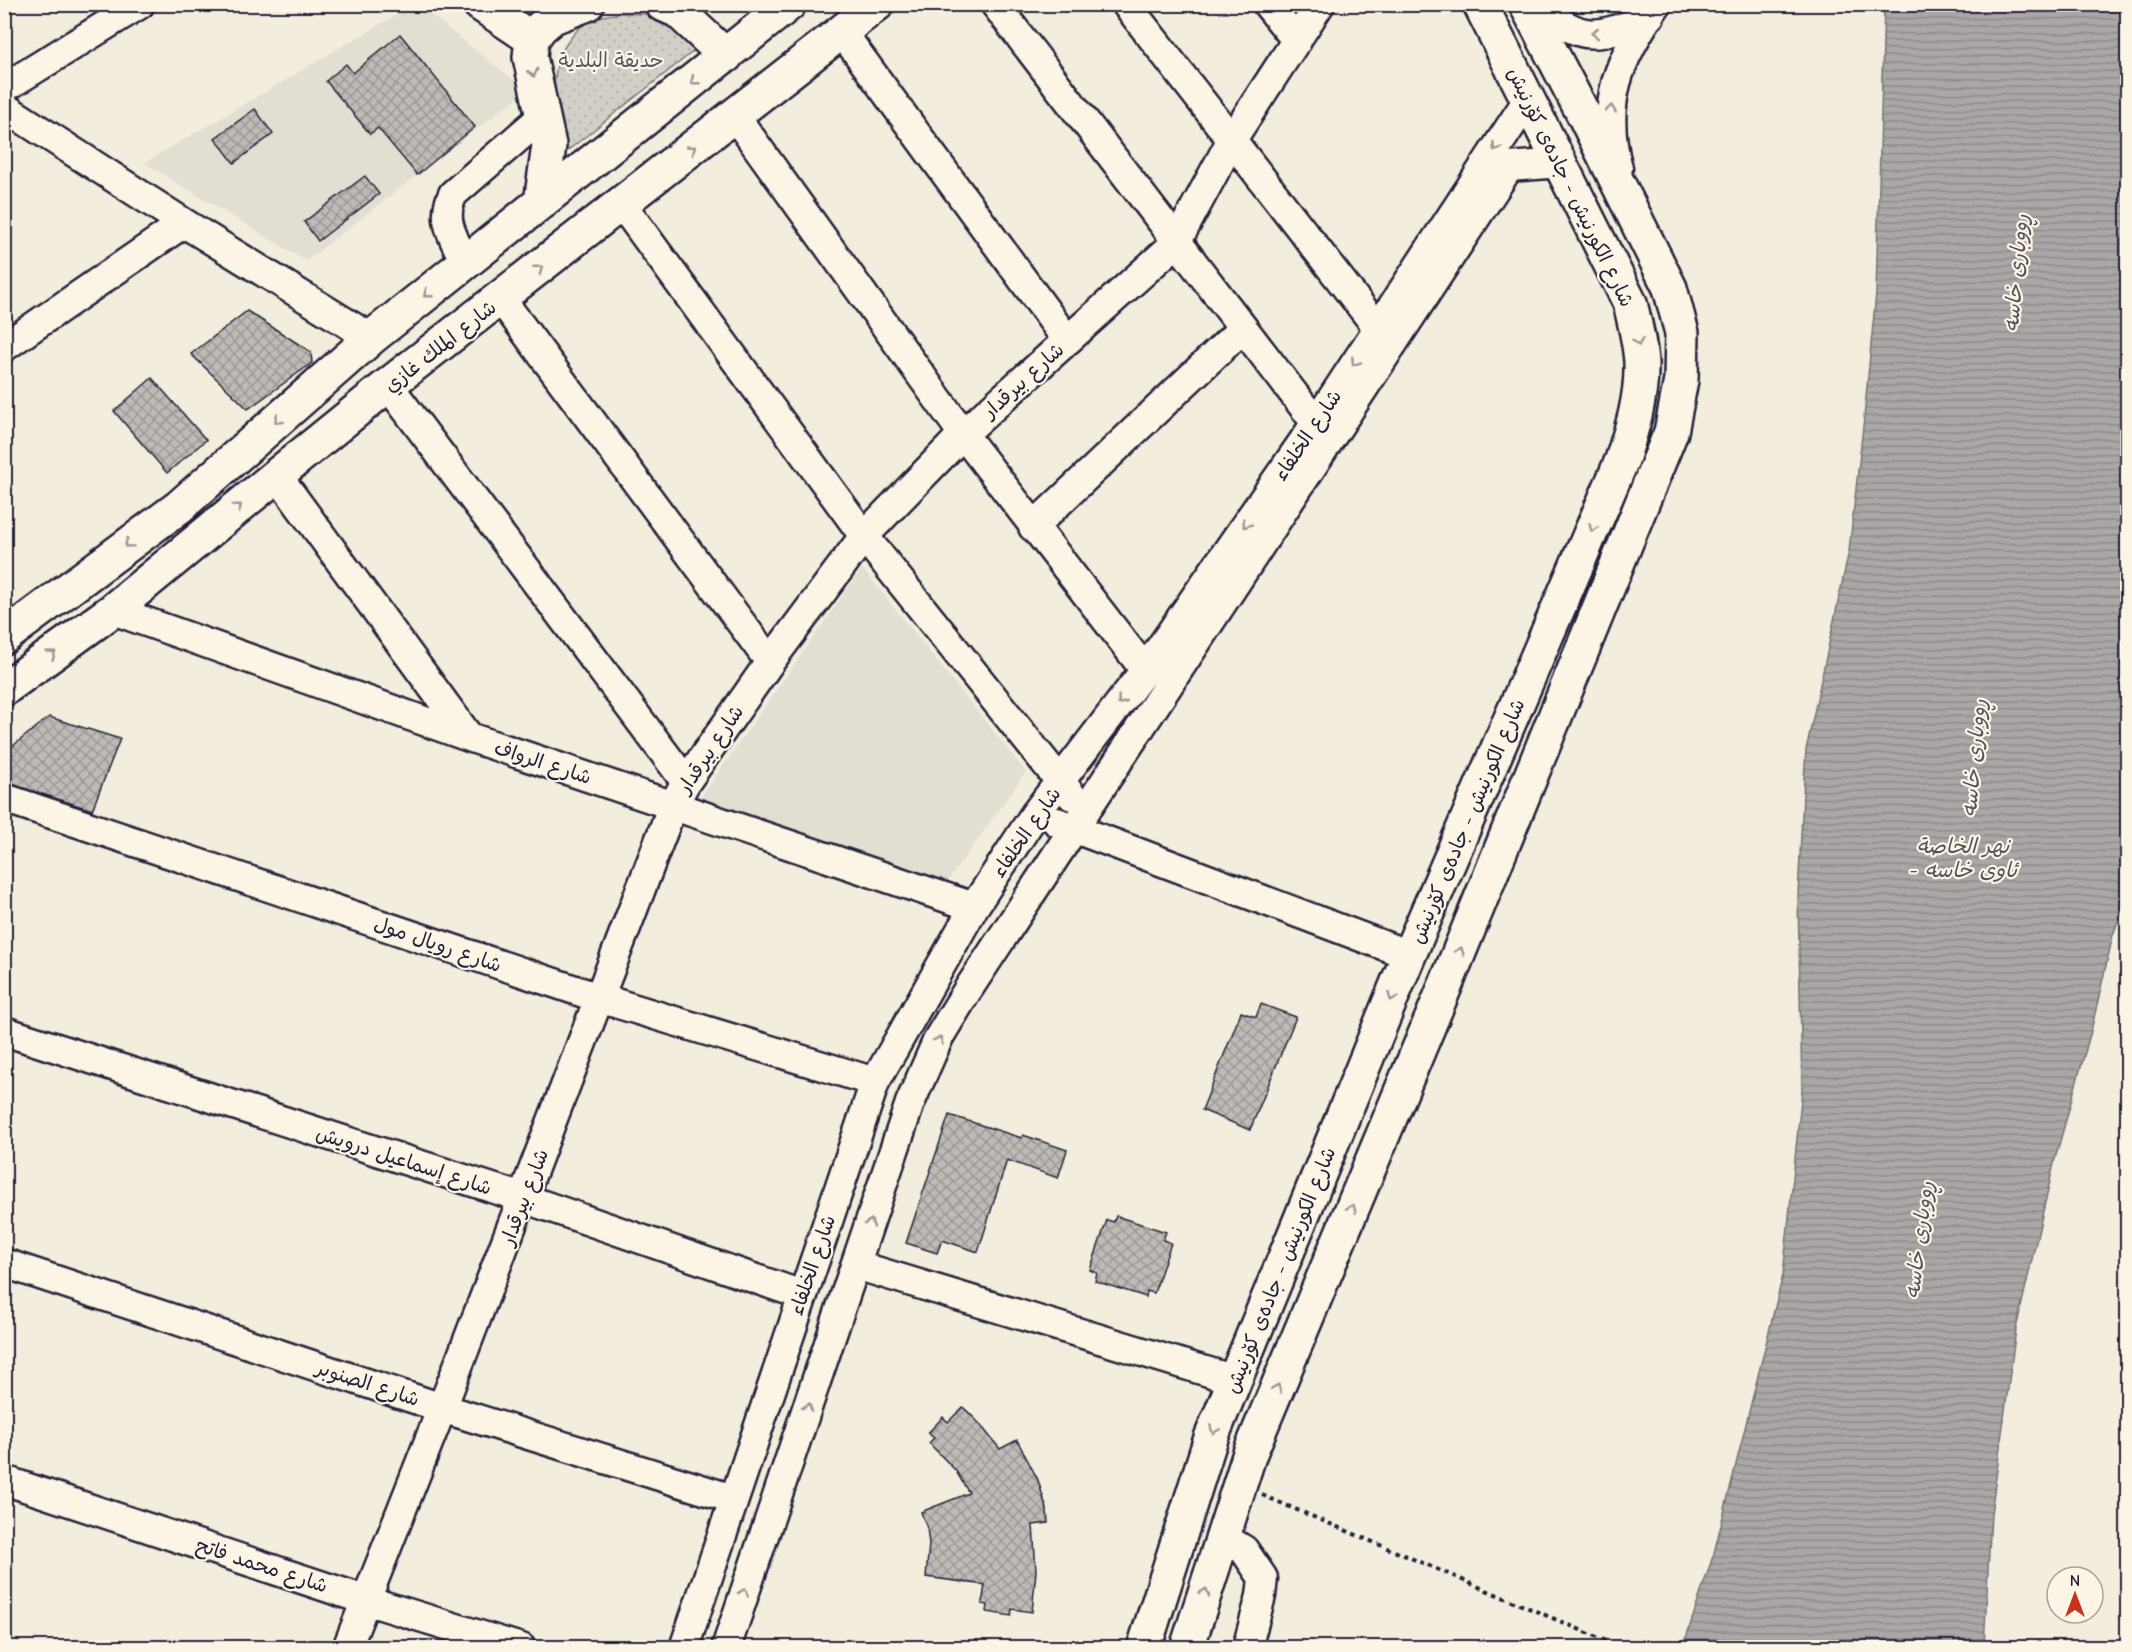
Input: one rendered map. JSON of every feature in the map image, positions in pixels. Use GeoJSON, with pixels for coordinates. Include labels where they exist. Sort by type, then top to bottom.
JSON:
{"type":"FeatureCollection","features":[{"type":"Feature","properties":{"kind":"main road"},"geometry":{"type":"LineString","coordinates":[[480,4],[540,20],[587,4]]}},
{"type":"Feature","properties":{"kind":"main road"},"geometry":{"type":"LineString","coordinates":[[662,4],[678,11],[726,56]]}},
{"type":"Feature","properties":{"kind":"main road","name":"شارع الملك غازي"},"geometry":{"type":"LineString","coordinates":[[4,688],[113,610],[388,385],[877,4]]}},
{"type":"Feature","properties":{"kind":"main road","name":"شارع الكورنيش - جادەی کۆرنیش"},"geometry":{"type":"LineString","coordinates":[[1144,1647],[1211,1438],[1409,955],[1622,460],[1636,414],[1641,365],[1639,342],[1630,303],[1480,4]]}},
{"type":"Feature","properties":{"kind":"main road","name":"شارع الكورنيش - جادەی کۆرنیش"},"geometry":{"type":"LineString","coordinates":[[1187,1647],[1250,1453],[1449,977],[1671,432],[1681,380],[1682,333],[1670,288],[1526,4]]}},
{"type":"Feature","properties":{"kind":"main road"},"geometry":{"type":"LineString","coordinates":[[4,637],[178,507],[371,338],[726,56],[780,7]]}},
{"type":"Feature","properties":{"kind":"main road"},"geometry":{"type":"LineString","coordinates":[[540,20],[530,57],[549,145],[542,203]]}},
{"type":"Feature","properties":{"kind":"main road"},"geometry":{"type":"LineString","coordinates":[[178,507],[203,536]]}},
{"type":"Feature","properties":{"kind":"main road"},"geometry":{"type":"LineString","coordinates":[[1566,592],[1600,606]]}},
{"type":"Feature","properties":{"kind":"street"},"geometry":{"type":"LineString","coordinates":[[4,88],[140,4]]}},
{"type":"Feature","properties":{"kind":"street"},"geometry":{"type":"LineString","coordinates":[[994,4],[1316,423]]}},
{"type":"Feature","properties":{"kind":"street"},"geometry":{"type":"LineString","coordinates":[[1126,4],[1377,327]]}},
{"type":"Feature","properties":{"kind":"street"},"geometry":{"type":"LineString","coordinates":[[1268,4],[1297,41]]}},
{"type":"Feature","properties":{"kind":"street","name":"شارع بيرقدار"},"geometry":{"type":"LineString","coordinates":[[347,1647],[442,1408],[679,793],[770,662],[864,536],[963,434],[1176,243],[1231,141],[1320,4]]}},
{"type":"Feature","properties":{"kind":"street"},"geometry":{"type":"LineString","coordinates":[[1540,4],[1560,23],[1577,31],[1594,34],[1615,31],[1654,10]]}},
{"type":"Feature","properties":{"kind":"street"},"geometry":{"type":"LineString","coordinates":[[1630,207],[1611,139],[1611,106],[1619,70],[1654,10]]}},
{"type":"Feature","properties":{"kind":"street"},"geometry":{"type":"LineString","coordinates":[[842,32],[1067,340]]}},
{"type":"Feature","properties":{"kind":"street","name":"شارع الخلفاء"},"geometry":{"type":"LineString","coordinates":[[684,1647],[875,1082],[974,907],[1035,814],[1145,670],[1316,423],[1529,98]]}},
{"type":"Feature","properties":{"kind":"street"},"geometry":{"type":"LineString","coordinates":[[4,106],[184,223],[371,338]]}},
{"type":"Feature","properties":{"kind":"street"},"geometry":{"type":"LineString","coordinates":[[465,263],[447,219],[448,206],[453,194],[543,116]]}},
{"type":"Feature","properties":{"kind":"street"},"geometry":{"type":"LineString","coordinates":[[735,116],[963,434],[1145,670]]}},
{"type":"Feature","properties":{"kind":"street"},"geometry":{"type":"LineString","coordinates":[[726,1647],[910,1103],[939,1037],[1079,819],[1509,167],[1561,163]]}},
{"type":"Feature","properties":{"kind":"street"},"geometry":{"type":"LineString","coordinates":[[621,203],[864,536],[1060,783],[1079,819]]}},
{"type":"Feature","properties":{"kind":"street"},"geometry":{"type":"LineString","coordinates":[[4,347],[184,223]]}},
{"type":"Feature","properties":{"kind":"street"},"geometry":{"type":"LineString","coordinates":[[501,298],[770,662]]}},
{"type":"Feature","properties":{"kind":"street"},"geometry":{"type":"LineString","coordinates":[[1033,527],[1244,328]]}},
{"type":"Feature","properties":{"kind":"street"},"geometry":{"type":"LineString","coordinates":[[388,385],[679,793]]}},
{"type":"Feature","properties":{"kind":"street"},"geometry":{"type":"LineString","coordinates":[[277,474],[469,737]]}},
{"type":"Feature","properties":{"kind":"street","name":"شارع الرواف"},"geometry":{"type":"LineString","coordinates":[[113,610],[469,737],[679,793],[974,907]]}},
{"type":"Feature","properties":{"kind":"street","name":"شارع رويال مول"},"geometry":{"type":"LineString","coordinates":[[4,798],[599,998],[875,1082]]}},
{"type":"Feature","properties":{"kind":"street"},"geometry":{"type":"LineString","coordinates":[[1035,814],[1079,819],[1409,955]]}},
{"type":"Feature","properties":{"kind":"street","name":"شارع إسماعيل درويش"},"geometry":{"type":"LineString","coordinates":[[4,1031],[523,1198],[802,1295]]}},
{"type":"Feature","properties":{"kind":"street","name":"شارع الصنوبر"},"geometry":{"type":"LineString","coordinates":[[4,1263],[442,1408],[733,1498]]}},
{"type":"Feature","properties":{"kind":"street"},"geometry":{"type":"LineString","coordinates":[[856,1265],[1235,1380]]}},
{"type":"Feature","properties":{"kind":"street","name":"شارع محمد فاتح"},"geometry":{"type":"LineString","coordinates":[[4,1480],[366,1600],[521,1647]]}},
{"type":"Feature","properties":{"kind":"street"},"geometry":{"type":"LineString","coordinates":[[1223,1537],[1244,1550],[1263,1578],[1262,1596],[1247,1647]]}},
{"type":"Feature","properties":{"kind":"path"},"geometry":{"type":"LineString","coordinates":[[1240,1485],[1623,1647]]}},
{"type":"Feature","properties":{"kind":"shaded area"},"geometry":{"type":"Polygon","coordinates":[[[413,5],[418,5],[527,90],[306,261],[144,163],[413,5]]]}},
{"type":"Feature","properties":{"kind":"shaded area"},"geometry":{"type":"Polygon","coordinates":[[[862,568],[1026,772],[944,886],[694,807],[862,568]]]}},
{"type":"Feature","properties":{"kind":"green space","name":"حديقة البلدية"},"geometry":{"type":"Polygon","coordinates":[[[619,13],[645,14],[669,24],[700,46],[567,151],[555,98],[555,72],[559,59],[567,42],[584,24],[597,18],[619,13]]]}},
{"type":"Feature","properties":{"kind":"water","name":"نهر الخاصة - ئاوی خاسە"},"geometry":{"type":"Polygon","coordinates":[[[1884,5],[2127,5],[2127,897],[2113,935],[2091,1031],[2055,1159],[2016,1329],[1991,1514],[1984,1647],[1683,1647],[1714,1553],[1783,1275],[1802,1090],[1798,896],[1806,750],[1849,551],[1864,418],[1876,293],[1884,5]]]}},
{"type":"Feature","properties":{"kind":"building"},"geometry":{"type":"Polygon","coordinates":[[[400,34],[475,127],[417,175],[378,128],[370,134],[326,81],[346,64],[353,73],[400,34]]]}},
{"type":"Feature","properties":{"kind":"building"},"geometry":{"type":"Polygon","coordinates":[[[255,109],[273,134],[234,163],[215,138],[255,109]]]}},
{"type":"Feature","properties":{"kind":"building"},"geometry":{"type":"Polygon","coordinates":[[[365,176],[379,194],[318,241],[304,222],[365,176]]]}},
{"type":"Feature","properties":{"kind":"building"},"geometry":{"type":"Polygon","coordinates":[[[247,311],[311,352],[312,363],[248,409],[191,354],[247,311]]]}},
{"type":"Feature","properties":{"kind":"building"},"geometry":{"type":"Polygon","coordinates":[[[152,378],[206,440],[167,473],[114,411],[152,378]]]}},
{"type":"Feature","properties":{"kind":"building"},"geometry":{"type":"Polygon","coordinates":[[[49,717],[120,739],[92,810],[4,782],[4,753],[49,717]]]}},
{"type":"Feature","properties":{"kind":"building"},"geometry":{"type":"Polygon","coordinates":[[[1261,1004],[1296,1017],[1250,1130],[1202,1110],[1241,1012],[1256,1017],[1261,1004]]]}},
{"type":"Feature","properties":{"kind":"building"},"geometry":{"type":"Polygon","coordinates":[[[949,1115],[1022,1138],[1023,1135],[1067,1150],[1058,1178],[1007,1160],[978,1252],[942,1240],[937,1253],[906,1243],[949,1115]]]}},
{"type":"Feature","properties":{"kind":"building"},"geometry":{"type":"Polygon","coordinates":[[[1116,1216],[1166,1232],[1163,1240],[1171,1243],[1154,1293],[1147,1291],[1146,1297],[1095,1281],[1097,1273],[1090,1270],[1107,1220],[1114,1222],[1116,1216]]]}},
{"type":"Feature","properties":{"kind":"building"},"geometry":{"type":"Polygon","coordinates":[[[963,1407],[1000,1449],[1017,1440],[1038,1480],[1047,1510],[1048,1523],[1033,1525],[1036,1571],[1032,1612],[1012,1609],[1011,1616],[987,1612],[988,1605],[982,1604],[985,1585],[926,1577],[929,1544],[927,1528],[921,1512],[969,1493],[956,1471],[929,1443],[934,1438],[928,1433],[943,1417],[948,1422],[963,1407]]]}},
{"type":"Feature","properties":{"kind":"water label","name":"ڕووباری خاسە"},"geometry":{"type":"Point","coordinates":[2016,273]}},
{"type":"Feature","properties":{"kind":"water label","name":"ڕووباری خاسە"},"geometry":{"type":"Point","coordinates":[1974,758]}},
{"type":"Feature","properties":{"kind":"water label","name":"ڕووباری خاسە"},"geometry":{"type":"Point","coordinates":[1919,1240]}}]}
